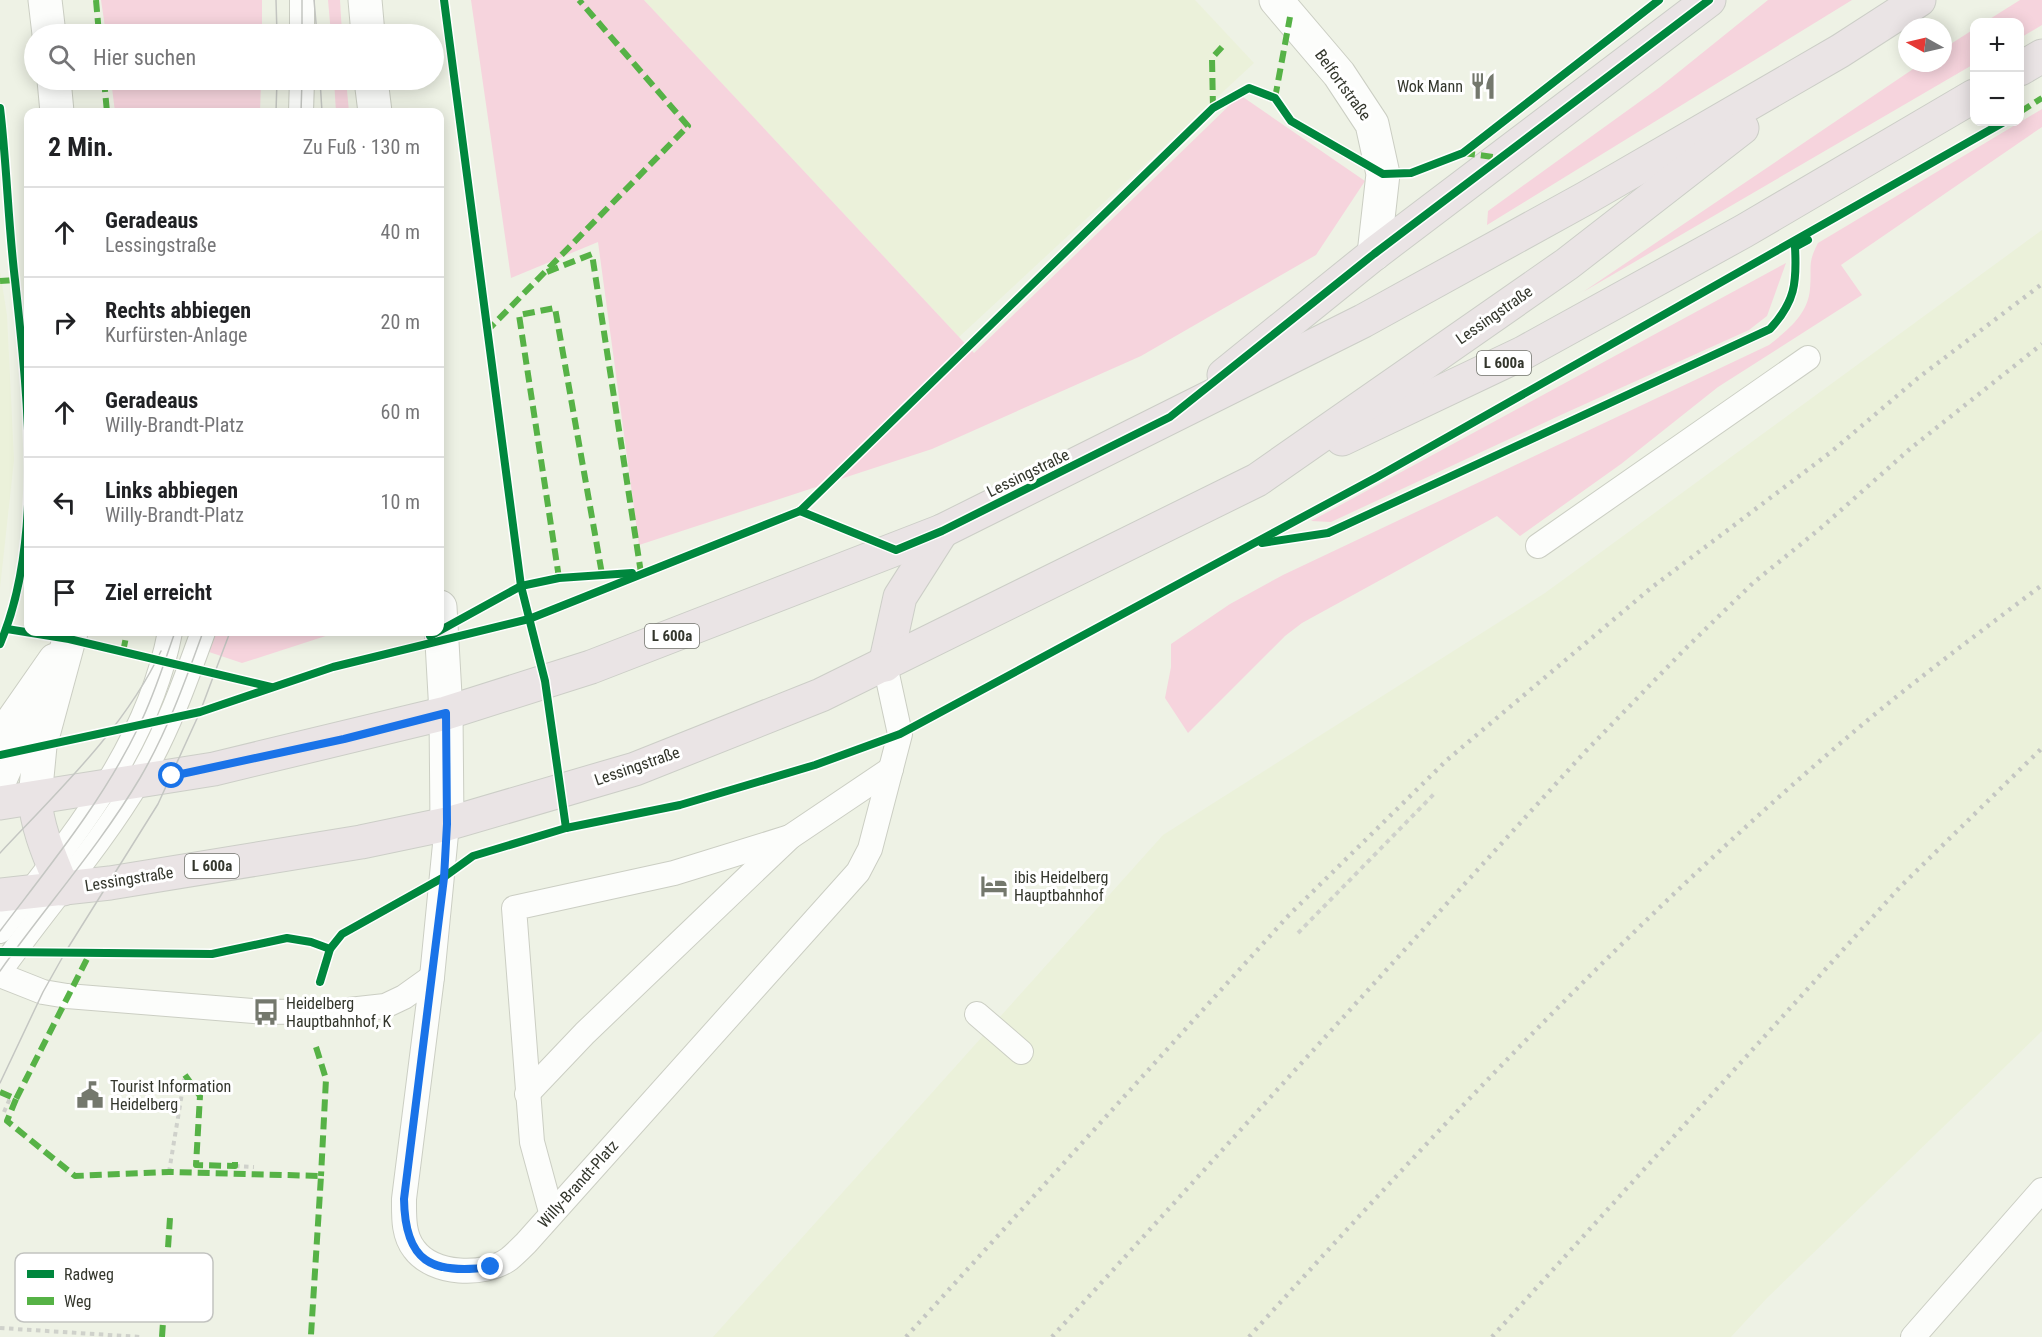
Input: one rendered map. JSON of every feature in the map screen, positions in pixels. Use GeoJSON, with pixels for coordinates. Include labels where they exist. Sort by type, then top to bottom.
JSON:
{"type":"FeatureCollection","features":[{"type":"Feature","properties":{"kind":"main road"},"geometry":{"type":"LineString","coordinates":[[45,0],[48,24]]}},
{"type":"Feature","properties":{"kind":"main road"},"geometry":{"type":"LineString","coordinates":[[365,0],[367,24]]}},
{"type":"Feature","properties":{"kind":"main road","name":"Belfortstraße"},"geometry":{"type":"LineString","coordinates":[[1276,0],[1339,74],[1372,124],[1383,174],[1374,254]]}},
{"type":"Feature","properties":{"kind":"main road"},"geometry":{"type":"LineString","coordinates":[[1170,417],[1374,254],[1709,0]]}},
{"type":"Feature","properties":{"kind":"main road","name":"Lessingstraße"},"geometry":{"type":"LineString","coordinates":[[0,803],[225,766],[446,713],[591,667],[942,531],[1383,310],[1586,198],[1840,51],[1919,0]]}},
{"type":"Feature","properties":{"kind":"main road","name":"Lessingstraße"},"geometry":{"type":"LineString","coordinates":[[15,894],[58,875],[361,842],[447,824],[635,769],[821,695],[1257,480],[1567,264],[1840,51]]}},
{"type":"Feature","properties":{"kind":"main road"},"geometry":{"type":"LineString","coordinates":[[2024,66],[2042,56]]}},
{"type":"Feature","properties":{"kind":"main road"},"geometry":{"type":"LineString","coordinates":[[55,90],[57,108]]}},
{"type":"Feature","properties":{"kind":"main road"},"geometry":{"type":"LineString","coordinates":[[372,90],[374,108]]}},
{"type":"Feature","properties":{"kind":"main road","name":"L 600a"},"geometry":{"type":"LineString","coordinates":[[1257,480],[1523,353],[1744,231],[1970,98]]}},
{"type":"Feature","properties":{"kind":"main road"},"geometry":{"type":"LineString","coordinates":[[885,665],[900,597],[942,531]]}},
{"type":"Feature","properties":{"kind":"main road"},"geometry":{"type":"LineString","coordinates":[[0,739],[69,636]]}},
{"type":"Feature","properties":{"kind":"main road"},"geometry":{"type":"LineString","coordinates":[[58,875],[36,814],[35,798],[40,746],[70,636]]}},
{"type":"Feature","properties":{"kind":"main road"},"geometry":{"type":"LineString","coordinates":[[442,636],[446,713],[447,824]]}},
{"type":"Feature","properties":{"kind":"lane"},"geometry":{"type":"LineString","coordinates":[[302,0],[302,24]]}},
{"type":"Feature","properties":{"kind":"lane"},"geometry":{"type":"LineString","coordinates":[[301,108],[302,90]]}},
{"type":"Feature","properties":{"kind":"lane"},"geometry":{"type":"LineString","coordinates":[[1538,546],[1808,358]]}},
{"type":"Feature","properties":{"kind":"lane"},"geometry":{"type":"LineString","coordinates":[[0,791],[15,752],[70,636]]}},
{"type":"Feature","properties":{"kind":"lane"},"geometry":{"type":"LineString","coordinates":[[0,971],[58,875],[140,724],[165,662],[169,636]]}},
{"type":"Feature","properties":{"kind":"lane"},"geometry":{"type":"LineString","coordinates":[[58,875],[146,779],[201,636]]}},
{"type":"Feature","properties":{"kind":"lane","name":"Willy-Brandt-Platz"},"geometry":{"type":"LineString","coordinates":[[447,824],[432,977],[404,1199],[404,1223],[413,1248],[430,1262],[452,1269],[491,1267],[508,1260],[526,1243],[551,1212],[858,872],[870,849],[900,734],[885,665]]}},
{"type":"Feature","properties":{"kind":"lane"},"geometry":{"type":"LineString","coordinates":[[527,1095],[585,1034],[790,837],[891,769]]}},
{"type":"Feature","properties":{"kind":"lane"},"geometry":{"type":"LineString","coordinates":[[551,1212],[531,1142],[514,908],[674,873],[790,837]]}},
{"type":"Feature","properties":{"kind":"lane"},"geometry":{"type":"LineString","coordinates":[[0,931],[15,894]]}},
{"type":"Feature","properties":{"kind":"lane"},"geometry":{"type":"LineString","coordinates":[[0,975],[43,992],[67,996],[266,1012],[340,1011],[385,1006],[404,997],[432,977]]}},
{"type":"Feature","properties":{"kind":"lane"},"geometry":{"type":"LineString","coordinates":[[977,1014],[1021,1052]]}},
{"type":"Feature","properties":{"kind":"lane"},"geometry":{"type":"LineString","coordinates":[[1913,1337],[2042,1190]]}},
{"type":"Feature","properties":{"kind":"path"},"geometry":{"type":"LineString","coordinates":[[1298,933],[1435,793]]}},
{"type":"Feature","properties":{"kind":"path"},"geometry":{"type":"LineString","coordinates":[[169,1172],[185,1075]]}},
{"type":"Feature","properties":{"kind":"path"},"geometry":{"type":"LineString","coordinates":[[4,1112],[11,1096]]}},
{"type":"Feature","properties":{"kind":"path"},"geometry":{"type":"LineString","coordinates":[[235,1166],[254,1167]]}},
{"type":"Feature","properties":{"kind":"path"},"geometry":{"type":"LineString","coordinates":[[0,1328],[141,1337]]}},
{"type":"Feature","properties":{"kind":"shaded area"},"geometry":{"type":"Polygon","coordinates":[[[101,0],[262,0],[262,24],[105,24],[101,0]]]}},
{"type":"Feature","properties":{"kind":"shaded area"},"geometry":{"type":"Polygon","coordinates":[[[328,0],[340,0],[341,24],[330,24],[328,0]]]}},
{"type":"Feature","properties":{"kind":"shaded area"},"geometry":{"type":"Polygon","coordinates":[[[471,0],[644,0],[974,353],[1240,95],[1365,181],[1316,255],[1141,356],[932,449],[639,545],[598,242],[511,278],[471,0]]]}},
{"type":"Feature","properties":{"kind":"shaded area"},"geometry":{"type":"Polygon","coordinates":[[[644,0],[1195,0],[1254,63],[959,337],[644,0]]]}},
{"type":"Feature","properties":{"kind":"shaded area"},"geometry":{"type":"Polygon","coordinates":[[[1768,0],[1852,0],[1487,225],[1488,211],[1660,87],[1768,0]]]}},
{"type":"Feature","properties":{"kind":"shaded area"},"geometry":{"type":"Polygon","coordinates":[[[2020,0],[2042,0],[2042,25],[2024,36],[2024,18],[1991,18],[2020,0]]]}},
{"type":"Feature","properties":{"kind":"shaded area"},"geometry":{"type":"Polygon","coordinates":[[[1970,32],[1970,66],[1583,292],[1909,72],[1952,72],[1952,43],[1970,32]]]}},
{"type":"Feature","properties":{"kind":"shaded area"},"geometry":{"type":"Polygon","coordinates":[[[112,90],[261,90],[260,108],[114,108],[112,90]]]}},
{"type":"Feature","properties":{"kind":"shaded area"},"geometry":{"type":"Polygon","coordinates":[[[335,90],[347,90],[349,108],[336,108],[335,90]]]}},
{"type":"Feature","properties":{"kind":"shaded area"},"geometry":{"type":"Polygon","coordinates":[[[2042,109],[2042,127],[1841,265],[1862,295],[1718,387],[1621,464],[1520,536],[1497,516],[1302,623],[1285,636],[1188,733],[1165,698],[1171,667],[1171,644],[1230,604],[1283,575],[1769,345],[1796,321],[1805,306],[1810,289],[1811,261],[1818,243],[2014,126],[2024,126],[2024,120],[2042,109]]]}},
{"type":"Feature","properties":{"kind":"shaded area"},"geometry":{"type":"Polygon","coordinates":[[[2042,230],[2042,1031],[1767,1298],[1731,1337],[713,1337],[1163,835],[1545,593],[2042,230]]]}},
{"type":"Feature","properties":{"kind":"shaded area"},"geometry":{"type":"Polygon","coordinates":[[[1786,263],[1767,316],[1749,330],[1331,522],[1311,521],[1786,263]]]}},
{"type":"Feature","properties":{"kind":"shaded area"},"geometry":{"type":"Polygon","coordinates":[[[0,272],[7,315],[14,460],[0,588],[0,272]]]}},
{"type":"Feature","properties":{"kind":"shaded area"},"geometry":{"type":"Polygon","coordinates":[[[215,636],[326,636],[242,663],[209,652],[215,636]]]}},
{"type":"Feature","properties":{"kind":"tram line"},"geometry":{"type":"LineString","coordinates":[[276,0],[277,24]]}},
{"type":"Feature","properties":{"kind":"tram line"},"geometry":{"type":"LineString","coordinates":[[302,0],[302,24]]}},
{"type":"Feature","properties":{"kind":"tram line"},"geometry":{"type":"LineString","coordinates":[[314,0],[316,24]]}},
{"type":"Feature","properties":{"kind":"tram line"},"geometry":{"type":"LineString","coordinates":[[276,108],[277,90]]}},
{"type":"Feature","properties":{"kind":"tram line"},"geometry":{"type":"LineString","coordinates":[[301,108],[302,90]]}},
{"type":"Feature","properties":{"kind":"tram line"},"geometry":{"type":"LineString","coordinates":[[321,90],[322,108]]}},
{"type":"Feature","properties":{"kind":"tram line"},"geometry":{"type":"LineString","coordinates":[[0,931],[75,832],[125,754],[144,715],[174,636]]}},
{"type":"Feature","properties":{"kind":"tram line"},"geometry":{"type":"LineString","coordinates":[[0,971],[90,852],[140,778],[167,725],[202,636]]}},
{"type":"Feature","properties":{"kind":"tram line"},"geometry":{"type":"LineString","coordinates":[[0,1083],[43,992],[66,951],[158,804],[200,712],[228,636]]}},
{"type":"Feature","properties":{"kind":"tram line"},"geometry":{"type":"LineString","coordinates":[[0,853],[89,758],[110,732],[129,706],[161,651]]}},
{"type":"Feature","properties":{"kind":"railway"},"geometry":{"type":"LineString","coordinates":[[906,1337],[1289,915],[1447,760],[1651,588],[1831,452],[1918,378],[2042,284]]}},
{"type":"Feature","properties":{"kind":"railway"},"geometry":{"type":"LineString","coordinates":[[1052,1337],[1583,754],[1684,650],[1753,583],[1822,527],[1911,448],[2042,344]]}},
{"type":"Feature","properties":{"kind":"railway"},"geometry":{"type":"LineString","coordinates":[[1249,1337],[1463,1105],[1686,882],[1843,741],[2042,585]]}},
{"type":"Feature","properties":{"kind":"railway"},"geometry":{"type":"LineString","coordinates":[[1492,1337],[1900,887],[2042,748]]}},
{"type":"Feature","properties":{"kind":"marked path"},"geometry":{"type":"LineString","coordinates":[[96,0],[98,24]]}},
{"type":"Feature","properties":{"kind":"marked path"},"geometry":{"type":"LineString","coordinates":[[486,332],[688,126],[579,0]]}},
{"type":"Feature","properties":{"kind":"marked path"},"geometry":{"type":"LineString","coordinates":[[1275,98],[1290,17]]}},
{"type":"Feature","properties":{"kind":"marked path"},"geometry":{"type":"LineString","coordinates":[[1213,108],[1212,58],[1222,47]]}},
{"type":"Feature","properties":{"kind":"marked path"},"geometry":{"type":"LineString","coordinates":[[105,90],[107,108]]}},
{"type":"Feature","properties":{"kind":"marked path"},"geometry":{"type":"LineString","coordinates":[[2024,109],[2042,98]]}},
{"type":"Feature","properties":{"kind":"marked path"},"geometry":{"type":"LineString","coordinates":[[1463,153],[1501,158]]}},
{"type":"Feature","properties":{"kind":"marked path"},"geometry":{"type":"LineString","coordinates":[[547,272],[592,254],[641,573]]}},
{"type":"Feature","properties":{"kind":"marked path"},"geometry":{"type":"LineString","coordinates":[[0,281],[15,280]]}},
{"type":"Feature","properties":{"kind":"marked path"},"geometry":{"type":"LineString","coordinates":[[559,578],[519,315],[555,308],[602,574]]}},
{"type":"Feature","properties":{"kind":"marked path"},"geometry":{"type":"LineString","coordinates":[[123,652],[126,636]]}},
{"type":"Feature","properties":{"kind":"marked path"},"geometry":{"type":"LineString","coordinates":[[0,1092],[16,1099],[91,951]]}},
{"type":"Feature","properties":{"kind":"marked path"},"geometry":{"type":"LineString","coordinates":[[316,1047],[326,1079],[321,1176]]}},
{"type":"Feature","properties":{"kind":"marked path"},"geometry":{"type":"LineString","coordinates":[[185,1075],[200,1096],[196,1165],[235,1166],[235,1158]]}},
{"type":"Feature","properties":{"kind":"marked path"},"geometry":{"type":"LineString","coordinates":[[16,1099],[7,1121],[75,1176],[169,1172],[321,1176],[311,1335],[308,1337]]}},
{"type":"Feature","properties":{"kind":"marked path"},"geometry":{"type":"LineString","coordinates":[[168,1253],[170,1218]]}},
{"type":"Feature","properties":{"kind":"marked path"},"geometry":{"type":"LineString","coordinates":[[162,1337],[163,1322]]}},
{"type":"Feature","properties":{"kind":"cycle path"},"geometry":{"type":"LineString","coordinates":[[444,0],[521,586],[545,681],[566,828]]}},
{"type":"Feature","properties":{"kind":"cycle path"},"geometry":{"type":"LineString","coordinates":[[0,755],[200,712],[333,667],[529,619],[800,511],[1213,108],[1249,88],[1275,98],[1291,121],[1383,174],[1411,173],[1463,153],[1659,0]]}},
{"type":"Feature","properties":{"kind":"cycle path"},"geometry":{"type":"LineString","coordinates":[[800,511],[896,550],[942,531],[1170,417],[1374,254],[1709,0]]}},
{"type":"Feature","properties":{"kind":"cycle path"},"geometry":{"type":"LineString","coordinates":[[0,108],[24,369]]}},
{"type":"Feature","properties":{"kind":"cycle path"},"geometry":{"type":"LineString","coordinates":[[320,982],[330,949],[342,934],[444,877],[473,856],[566,828],[680,805],[815,765],[900,734],[1377,477],[1997,126]]}},
{"type":"Feature","properties":{"kind":"cycle path"},"geometry":{"type":"LineString","coordinates":[[1262,543],[1328,533],[1770,329],[1785,310],[1793,291],[1795,247],[1808,240]]}},
{"type":"Feature","properties":{"kind":"cycle path"},"geometry":{"type":"LineString","coordinates":[[0,644],[14,603],[24,550]]}},
{"type":"Feature","properties":{"kind":"cycle path"},"geometry":{"type":"LineString","coordinates":[[444,628],[521,586],[559,578],[632,573]]}},
{"type":"Feature","properties":{"kind":"cycle path"},"geometry":{"type":"LineString","coordinates":[[7,629],[24,632]]}},
{"type":"Feature","properties":{"kind":"cycle path"},"geometry":{"type":"LineString","coordinates":[[50,636],[271,687]]}},
{"type":"Feature","properties":{"kind":"cycle path"},"geometry":{"type":"LineString","coordinates":[[0,952],[212,954],[287,938],[311,942],[330,949]]}},
{"type":"Feature","properties":{"kind":"place","name":"Wok Mann"},"geometry":{"type":"Point","coordinates":[1483,86]}},
{"type":"Feature","properties":{"kind":"place","name":"ibis Heidelberg Hauptbahnhof"},"geometry":{"type":"Point","coordinates":[994,886]}},
{"type":"Feature","properties":{"kind":"place","name":"Heidelberg Hauptbahnhof, K"},"geometry":{"type":"Point","coordinates":[266,1012]}},
{"type":"Feature","properties":{"kind":"place","name":"Tourist Information Heidelberg"},"geometry":{"type":"Point","coordinates":[90,1095]}},
{"type":"Feature","properties":{"kind":"route"},"geometry":{"type":"LineString","coordinates":[[172,776],[214,769],[446,713],[447,824],[444,878],[404,1199],[404,1223],[413,1248],[430,1262],[452,1269],[469,1270],[491,1267]]}}]}
